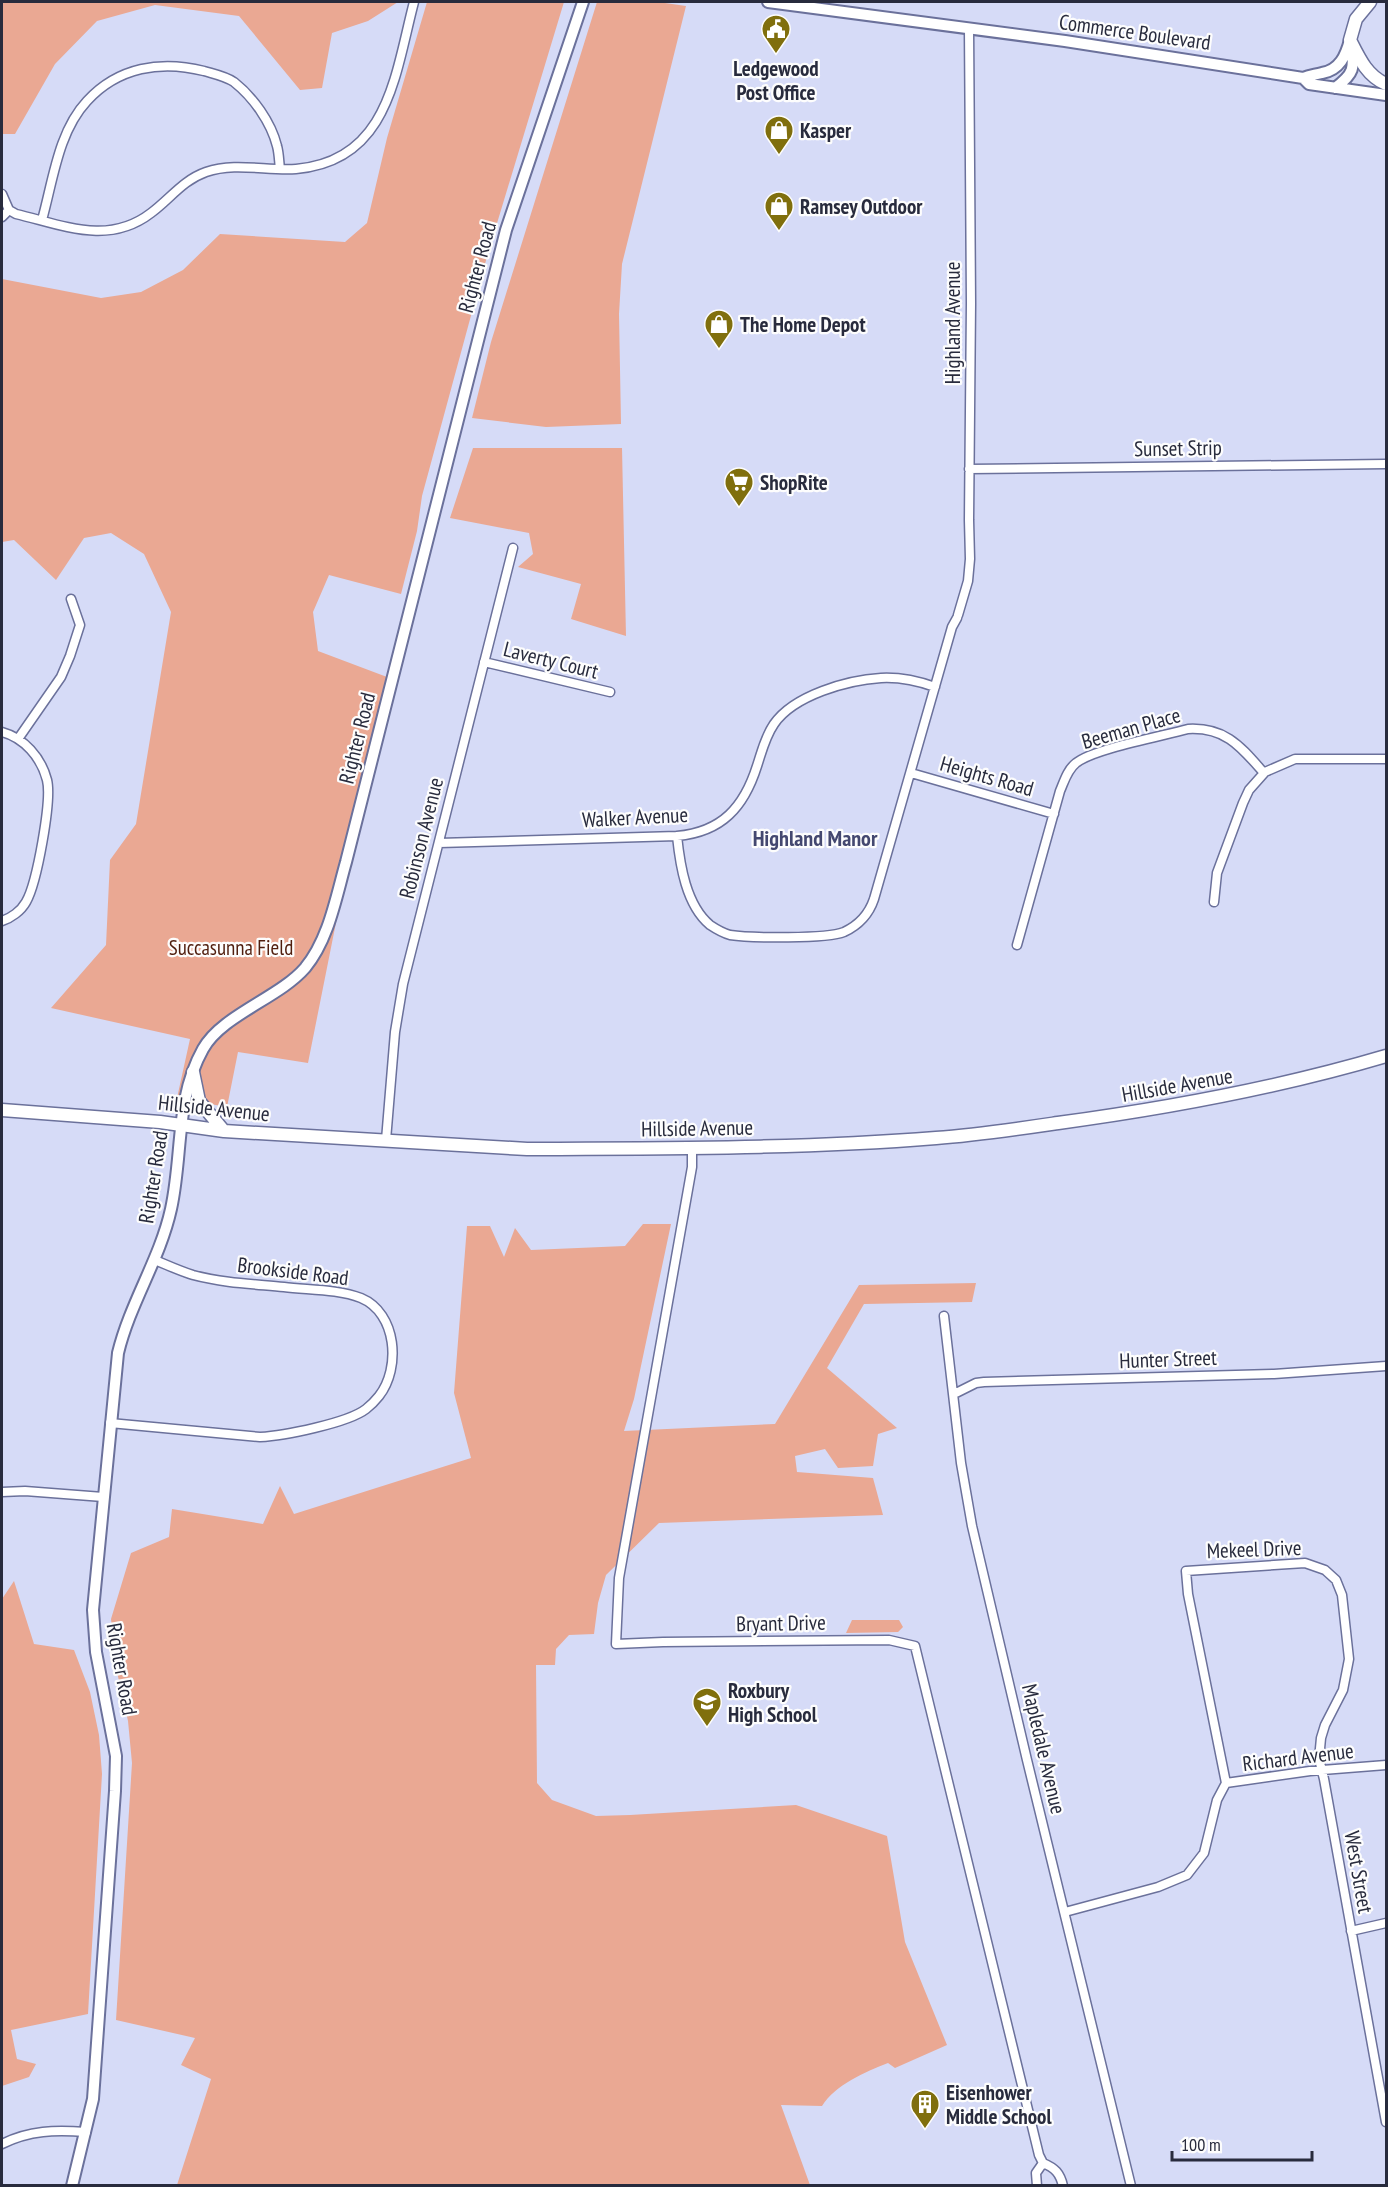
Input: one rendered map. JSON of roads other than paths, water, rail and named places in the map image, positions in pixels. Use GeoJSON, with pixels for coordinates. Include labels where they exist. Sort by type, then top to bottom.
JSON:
{"type":"FeatureCollection","features":[{"type":"Feature","properties":{"kind":"main road"},"geometry":{"type":"LineString","coordinates":[[1370,2],[1356,18],[1350,40],[1367,70],[1386,84]]}},
{"type":"Feature","properties":{"kind":"main road","name":"Hillside Avenue"},"geometry":{"type":"LineString","coordinates":[[2,1110],[160,1122],[224,1131],[527,1149],[692,1148],[853,1143],[998,1131],[1197,1102],[1306,1079],[1386,1056]]}},
{"type":"Feature","properties":{"kind":"main road"},"geometry":{"type":"LineString","coordinates":[[193,1072],[200,1101],[224,1131]]}},
{"type":"Feature","properties":{"kind":"street"},"geometry":{"type":"LineString","coordinates":[[2,194],[9,210],[16,214],[100,232],[119,229],[151,213],[188,180],[204,172],[222,167],[295,169],[323,163],[351,150],[365,138],[379,119],[389,98],[414,2]]}},
{"type":"Feature","properties":{"kind":"street","name":"Righter Road"},"geometry":{"type":"LineString","coordinates":[[72,2186],[93,2099],[116,1756],[93,1630],[93,1610],[118,1353],[122,1336],[155,1260],[171,1209],[186,1091],[203,1048],[217,1033],[293,980],[305,968],[326,930],[346,862],[506,230],[584,2]]}},
{"type":"Feature","properties":{"kind":"street","name":"Commerce Boulevard"},"geometry":{"type":"LineString","coordinates":[[768,2],[1086,44],[1302,78],[1310,84],[1386,95]]}},
{"type":"Feature","properties":{"kind":"street","name":"Highland Avenue"},"geometry":{"type":"LineString","coordinates":[[677,836],[679,855],[690,896],[700,916],[718,930],[728,934],[813,937],[838,934],[859,923],[871,908],[968,581],[970,566],[969,29]]}},
{"type":"Feature","properties":{"kind":"street"},"geometry":{"type":"LineString","coordinates":[[1302,78],[1328,72],[1334,68],[1345,56],[1350,40]]}},
{"type":"Feature","properties":{"kind":"street"},"geometry":{"type":"LineString","coordinates":[[1335,88],[1349,76],[1353,69],[1350,40]]}},
{"type":"Feature","properties":{"kind":"street"},"geometry":{"type":"LineString","coordinates":[[42,220],[68,128],[76,115],[87,101],[108,83],[137,69],[164,66],[190,67],[233,81],[255,104],[269,126],[278,146],[280,169]]}},
{"type":"Feature","properties":{"kind":"street"},"geometry":{"type":"LineString","coordinates":[[2,217],[9,210]]}},
{"type":"Feature","properties":{"kind":"street","name":"Sunset Strip"},"geometry":{"type":"LineString","coordinates":[[969,469],[1386,464]]}},
{"type":"Feature","properties":{"kind":"street","name":"Robinson Avenue"},"geometry":{"type":"LineString","coordinates":[[386,1140],[395,1032],[403,984],[513,548]]}},
{"type":"Feature","properties":{"kind":"street"},"geometry":{"type":"LineString","coordinates":[[18,739],[61,677],[70,656],[80,625],[71,599]]}},
{"type":"Feature","properties":{"kind":"street","name":"Laverty Court"},"geometry":{"type":"LineString","coordinates":[[484,662],[610,692]]}},
{"type":"Feature","properties":{"kind":"street","name":"Walker Avenue"},"geometry":{"type":"LineString","coordinates":[[440,843],[689,835],[713,826],[738,808],[749,790],[766,738],[775,722],[797,703],[854,682],[882,678],[916,680],[935,687]]}},
{"type":"Feature","properties":{"kind":"street","name":"Beeman Place"},"geometry":{"type":"LineString","coordinates":[[1017,945],[1054,814],[1067,774],[1076,763],[1100,752],[1188,729],[1202,728],[1231,738],[1264,773]]}},
{"type":"Feature","properties":{"kind":"street"},"geometry":{"type":"LineString","coordinates":[[2,732],[29,747],[38,760],[47,780],[48,805],[33,886],[26,903],[12,917],[2,921]]}},
{"type":"Feature","properties":{"kind":"street"},"geometry":{"type":"LineString","coordinates":[[1214,902],[1217,873],[1243,803],[1249,790],[1264,773],[1295,759],[1386,759]]}},
{"type":"Feature","properties":{"kind":"street","name":"Heights Road"},"geometry":{"type":"LineString","coordinates":[[911,772],[1054,814]]}},
{"type":"Feature","properties":{"kind":"street","name":"Bryant Drive"},"geometry":{"type":"LineString","coordinates":[[692,1148],[692,1167],[619,1578],[616,1644],[889,1640],[915,1646],[1039,2155],[1043,2163],[1058,2171],[1063,2186]]}},
{"type":"Feature","properties":{"kind":"street","name":"Brookside Road"},"geometry":{"type":"LineString","coordinates":[[110,1423],[249,1436],[277,1436],[345,1419],[365,1411],[379,1396],[387,1382],[392,1340],[387,1321],[375,1306],[360,1298],[333,1292],[227,1282],[192,1275],[155,1260]]}},
{"type":"Feature","properties":{"kind":"street","name":"Mapledale Avenue"},"geometry":{"type":"LineString","coordinates":[[944,1316],[961,1463],[972,1526],[1131,2186]]}},
{"type":"Feature","properties":{"kind":"street","name":"Hunter Street"},"geometry":{"type":"LineString","coordinates":[[954,1394],[968,1386],[984,1382],[1320,1372],[1386,1366]]}},
{"type":"Feature","properties":{"kind":"street"},"geometry":{"type":"LineString","coordinates":[[2,1492],[25,1491],[103,1497]]}},
{"type":"Feature","properties":{"kind":"street","name":"Mekeel Drive"},"geometry":{"type":"LineString","coordinates":[[1226,1783],[1188,1594],[1186,1570],[1305,1563],[1325,1570],[1336,1580],[1342,1595],[1349,1659],[1343,1689],[1321,1738],[1318,1754],[1322,1770]]}},
{"type":"Feature","properties":{"kind":"street","name":"Richard Avenue"},"geometry":{"type":"LineString","coordinates":[[1065,1912],[1158,1887],[1187,1875],[1204,1853],[1217,1800],[1226,1783],[1322,1770],[1386,1765]]}},
{"type":"Feature","properties":{"kind":"street","name":"West Street"},"geometry":{"type":"LineString","coordinates":[[1322,1770],[1386,2122]]}},
{"type":"Feature","properties":{"kind":"street"},"geometry":{"type":"LineString","coordinates":[[1351,1931],[1386,1923]]}},
{"type":"Feature","properties":{"kind":"street"},"geometry":{"type":"LineString","coordinates":[[2,2145],[20,2136],[40,2131],[86,2132]]}},
{"type":"Feature","properties":{"kind":"street"},"geometry":{"type":"LineString","coordinates":[[1037,2186],[1036,2173],[1043,2163]]}},
{"type":"Feature","properties":{"kind":"place","name":"Ledgewood Post Office"},"geometry":{"type":"Point","coordinates":[776,54]}},
{"type":"Feature","properties":{"kind":"place","name":"Kasper"},"geometry":{"type":"Point","coordinates":[779,156]}},
{"type":"Feature","properties":{"kind":"place","name":"Ramsey Outdoor"},"geometry":{"type":"Point","coordinates":[779,232]}},
{"type":"Feature","properties":{"kind":"place","name":"The Home Depot"},"geometry":{"type":"Point","coordinates":[719,350]}},
{"type":"Feature","properties":{"kind":"place","name":"ShopRite"},"geometry":{"type":"Point","coordinates":[739,508]}},
{"type":"Feature","properties":{"kind":"place","name":"Roxbury High School"},"geometry":{"type":"Point","coordinates":[707,1728]}},
{"type":"Feature","properties":{"kind":"place","name":"Eisenhower Middle School"},"geometry":{"type":"Point","coordinates":[925,2130]}},
{"type":"Feature","properties":{"kind":"district","name":"Highland Manor"},"geometry":{"type":"Point","coordinates":[815,838]}},
{"type":"Feature","properties":{"kind":"park label","name":"Succasunna Field"},"geometry":{"type":"Point","coordinates":[231,947]}}]}
